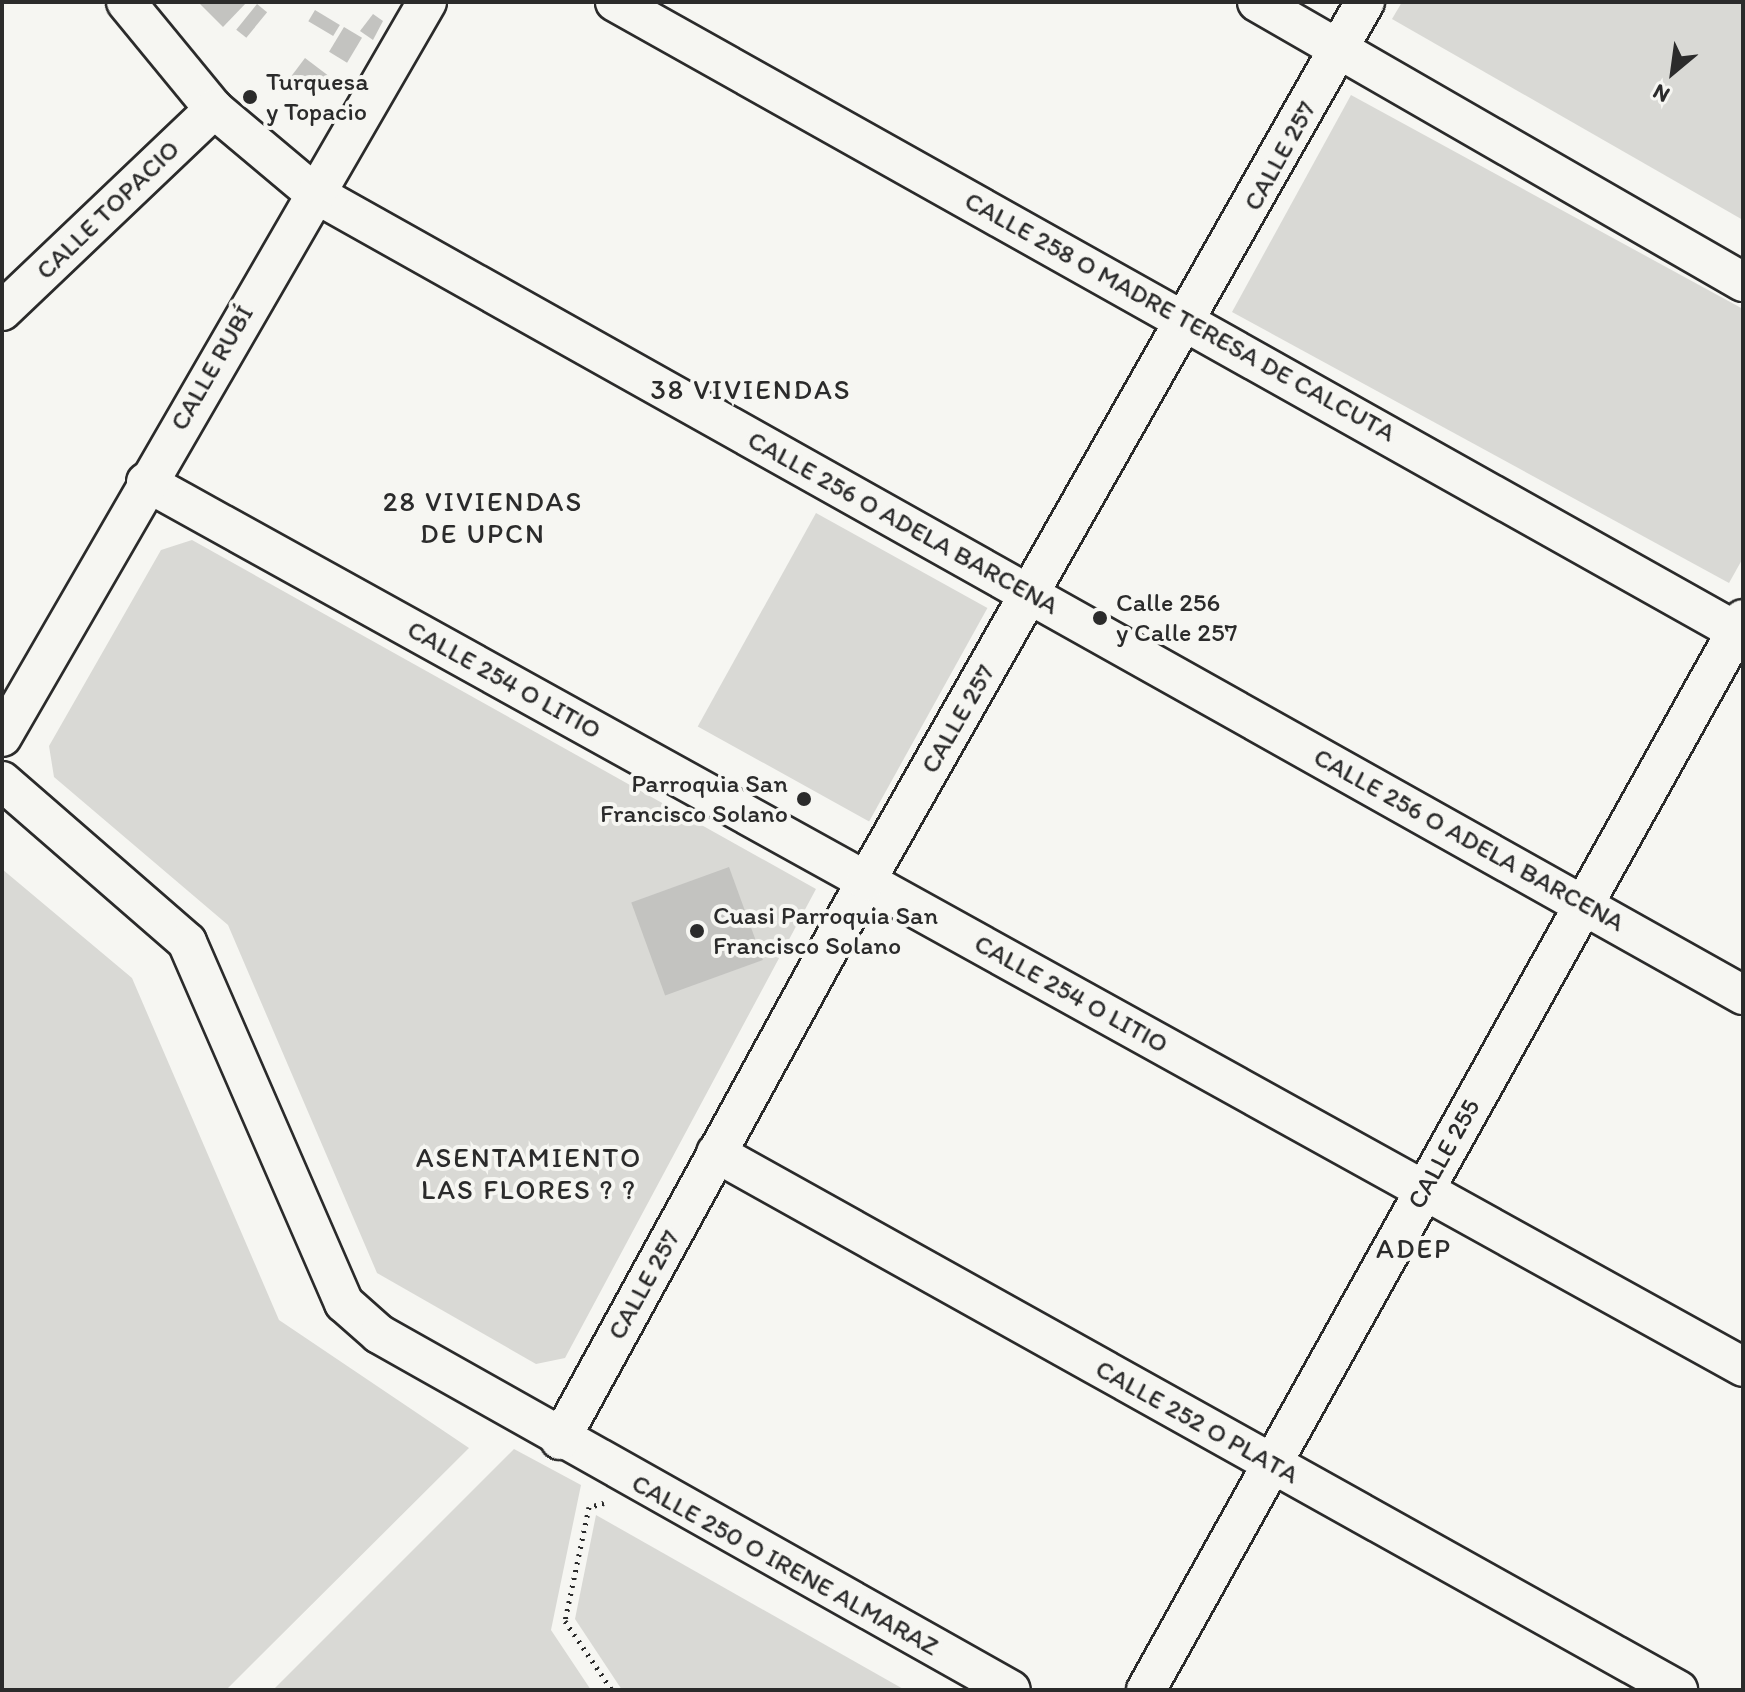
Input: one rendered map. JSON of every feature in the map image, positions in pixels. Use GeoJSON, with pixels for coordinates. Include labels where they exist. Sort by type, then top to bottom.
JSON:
{"type":"FeatureCollection","features":[{"type":"Feature","properties":{"kind":"street","name":"CALLE 256 O ADELA BARCENA"},"geometry":{"type":"LineString","coordinates":[[126,2],[214,109],[314,193],[1743,995]]}},
{"type":"Feature","properties":{"kind":"street","name":"CALLE RUBÍ"},"geometry":{"type":"LineString","coordinates":[[2,737],[146,482],[427,2]]}},
{"type":"Feature","properties":{"kind":"street","name":"CALLE 258 O MADRE TERESA DE CALCUTA"},"geometry":{"type":"LineString","coordinates":[[615,2],[1741,628]]}},
{"type":"Feature","properties":{"kind":"street"},"geometry":{"type":"LineString","coordinates":[[1257,2],[1337,53],[1743,282]]}},
{"type":"Feature","properties":{"kind":"street","name":"CALLE 257"},"geometry":{"type":"LineString","coordinates":[[560,1440],[866,881],[1188,320],[1365,2]]}},
{"type":"Feature","properties":{"kind":"street","name":"CALLE TOPACIO"},"geometry":{"type":"LineString","coordinates":[[2,311],[214,109]]}},
{"type":"Feature","properties":{"kind":"street","name":"CALLE 254 O LITIO"},"geometry":{"type":"LineString","coordinates":[[146,482],[1743,1367]]}},
{"type":"Feature","properties":{"kind":"street","name":"CALLE 255"},"geometry":{"type":"LineString","coordinates":[[1146,1690],[1581,903],[1741,628]]}},
{"type":"Feature","properties":{"kind":"street","name":"CALLE 250 O IRENE ALMARAZ"},"geometry":{"type":"LineString","coordinates":[[2,781],[187,942],[344,1303],[379,1334],[560,1440],[1011,1690]]}},
{"type":"Feature","properties":{"kind":"street","name":"CALLE 252 O PLATA"},"geometry":{"type":"LineString","coordinates":[[716,1153],[1678,1690]]}},
{"type":"Feature","properties":{"kind":"path"},"geometry":{"type":"LineString","coordinates":[[609,1501],[589,1507],[565,1621],[612,1690]]}},
{"type":"Feature","properties":{"kind":"shaded area"},"geometry":{"type":"Polygon","coordinates":[[[1402,2],[1743,2],[1743,220],[1392,19],[1402,2]]]}},
{"type":"Feature","properties":{"kind":"shaded area"},"geometry":{"type":"Polygon","coordinates":[[[1351,95],[1743,309],[1743,558],[1729,583],[1232,312],[1351,95]]]}},
{"type":"Feature","properties":{"kind":"shaded area"},"geometry":{"type":"Polygon","coordinates":[[[816,513],[987,608],[869,821],[698,726],[816,513]]]}},
{"type":"Feature","properties":{"kind":"shaded area"},"geometry":{"type":"Polygon","coordinates":[[[192,540],[816,889],[565,1358],[536,1364],[377,1273],[228,925],[54,777],[49,746],[161,550],[192,540]]]}},
{"type":"Feature","properties":{"kind":"shaded area"},"geometry":{"type":"Polygon","coordinates":[[[2,869],[132,978],[279,1320],[469,1448],[226,1690],[2,1690],[2,869]]]}},
{"type":"Feature","properties":{"kind":"shaded area"},"geometry":{"type":"Polygon","coordinates":[[[514,1449],[581,1485],[551,1630],[591,1690],[273,1690],[514,1449]]]}},
{"type":"Feature","properties":{"kind":"shaded area"},"geometry":{"type":"Polygon","coordinates":[[[596,1515],[905,1690],[622,1690],[575,1619],[596,1515]]]}},
{"type":"Feature","properties":{"kind":"building"},"geometry":{"type":"Polygon","coordinates":[[[198,2],[247,2],[223,27],[198,2]]]}},
{"type":"Feature","properties":{"kind":"building"},"geometry":{"type":"Polygon","coordinates":[[[257,4],[267,12],[246,38],[236,30],[257,4]]]}},
{"type":"Feature","properties":{"kind":"building"},"geometry":{"type":"Polygon","coordinates":[[[315,10],[340,25],[333,36],[308,21],[315,10]]]}},
{"type":"Feature","properties":{"kind":"building"},"geometry":{"type":"Polygon","coordinates":[[[373,14],[383,21],[373,40],[360,31],[373,14]]]}},
{"type":"Feature","properties":{"kind":"building"},"geometry":{"type":"Polygon","coordinates":[[[344,27],[362,38],[347,63],[329,52],[344,27]]]}},
{"type":"Feature","properties":{"kind":"building"},"geometry":{"type":"Polygon","coordinates":[[[305,58],[330,77],[315,97],[290,78],[305,58]]]}},
{"type":"Feature","properties":{"kind":"building","name":"Cuasi Parroquia San Francisco Solano"},"geometry":{"type":"Polygon","coordinates":[[[729,867],[763,960],[665,996],[631,903],[729,867]]]}},
{"type":"Feature","properties":{"kind":"place","name":"Turquesa y Topacio"},"geometry":{"type":"Point","coordinates":[250,97]}},
{"type":"Feature","properties":{"kind":"place","name":"Calle 256 y Calle 257"},"geometry":{"type":"Point","coordinates":[1100,618]}},
{"type":"Feature","properties":{"kind":"place","name":"Parroquia San Francisco Solano"},"geometry":{"type":"Point","coordinates":[804,799]}},
{"type":"Feature","properties":{"kind":"place","name":"Cuasi Parroquia San Francisco Solano"},"geometry":{"type":"Point","coordinates":[697,931]}},
{"type":"Feature","properties":{"kind":"district","name":"38 VIVIENDAS"},"geometry":{"type":"Point","coordinates":[751,389]}},
{"type":"Feature","properties":{"kind":"district","name":"28 VIVIENDAS DE UPCN"},"geometry":{"type":"Point","coordinates":[483,517]}},
{"type":"Feature","properties":{"kind":"district","name":"ASENTAMIENTO LAS FLORES ? ?"},"geometry":{"type":"Point","coordinates":[529,1173]}},
{"type":"Feature","properties":{"kind":"district","name":"ADEP"},"geometry":{"type":"Point","coordinates":[1414,1248]}}]}
